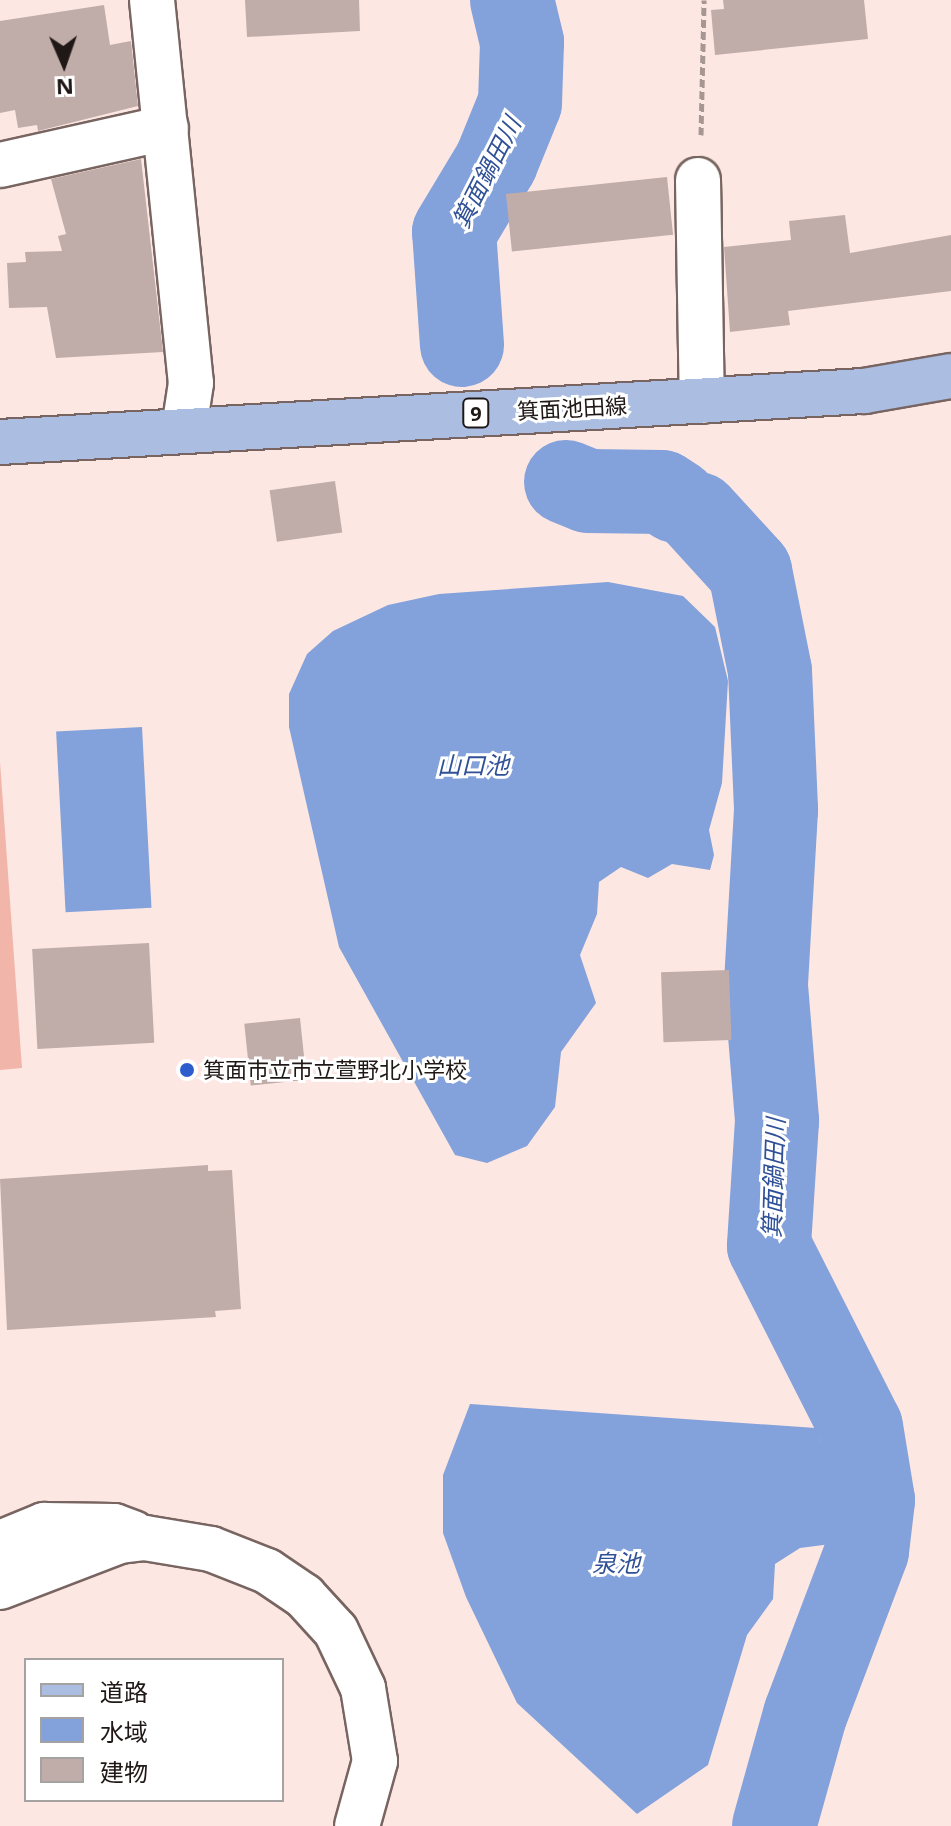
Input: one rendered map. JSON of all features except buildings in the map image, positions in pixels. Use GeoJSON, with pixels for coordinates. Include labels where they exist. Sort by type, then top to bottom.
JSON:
{"type":"FeatureCollection","features":[{"type":"Feature","properties":{"kind":"main road","name":"箕面池田線"},"geometry":{"type":"LineString","coordinates":[[0,442],[864,391],[951,376]]}},
{"type":"Feature","properties":{"kind":"street"},"geometry":{"type":"LineString","coordinates":[[152,0],[191,383],[184,429]]}},
{"type":"Feature","properties":{"kind":"street"},"geometry":{"type":"LineString","coordinates":[[0,165],[166,128]]}},
{"type":"Feature","properties":{"kind":"street"},"geometry":{"type":"LineString","coordinates":[[698,180],[702,401]]}},
{"type":"Feature","properties":{"kind":"street"},"geometry":{"type":"LineString","coordinates":[[0,1543],[58,1525],[114,1526],[145,1538],[253,1564],[304,1596],[336,1631],[363,1688],[374,1744],[372,1779],[357,1826]]}},
{"type":"Feature","properties":{"kind":"street"},"geometry":{"type":"LineString","coordinates":[[0,1587],[120,1541],[145,1538]]}},
{"type":"Feature","properties":{"kind":"path"},"geometry":{"type":"LineString","coordinates":[[698,180],[704,0]]}},
{"type":"Feature","properties":{"kind":"shaded area"},"geometry":{"type":"Polygon","coordinates":[[[0,762],[22,1068],[0,1070],[0,762]]]}},
{"type":"Feature","properties":{"kind":"water","name":"山口池"},"geometry":{"type":"Polygon","coordinates":[[[608,582],[683,596],[715,627],[728,681],[722,783],[709,830],[714,855],[710,870],[672,864],[648,878],[621,867],[599,882],[597,914],[580,955],[596,1003],[561,1052],[555,1107],[527,1146],[487,1163],[455,1155],[339,947],[289,727],[289,694],[307,654],[333,631],[388,605],[439,594],[608,582]]]}},
{"type":"Feature","properties":{"kind":"water"},"geometry":{"type":"Polygon","coordinates":[[[142,727],[151,908],[66,912],[56,732],[142,727]]]}},
{"type":"Feature","properties":{"kind":"water","name":"泉池"},"geometry":{"type":"Polygon","coordinates":[[[470,1404],[816,1428],[839,1491],[839,1543],[800,1548],[775,1564],[773,1599],[747,1635],[708,1765],[637,1814],[517,1703],[466,1597],[443,1533],[443,1475],[470,1404]]]}},
{"type":"Feature","properties":{"kind":"waterway","name":"箕面鍋田川"},"geometry":{"type":"LineString","coordinates":[[462,345],[454,232],[496,162],[520,103],[522,42],[512,0]]}},
{"type":"Feature","properties":{"kind":"waterway","name":"箕面鍋田川"},"geometry":{"type":"LineString","coordinates":[[566,482],[588,491],[662,492],[676,501]]}},
{"type":"Feature","properties":{"kind":"waterway","name":"箕面鍋田川"},"geometry":{"type":"LineString","coordinates":[[698,514],[750,571],[770,671],[776,810],[766,986],[777,1121],[769,1246],[861,1427],[873,1500],[867,1551],[805,1715],[774,1826]]}},
{"type":"Feature","properties":{"kind":"waterway","name":"箕面鍋田川"},"geometry":{"type":"LineString","coordinates":[[777,1815],[781,1826]]}},
{"type":"Feature","properties":{"kind":"place","name":"箕面市立市立萱野北小学校"},"geometry":{"type":"Point","coordinates":[187,1070]}}]}
